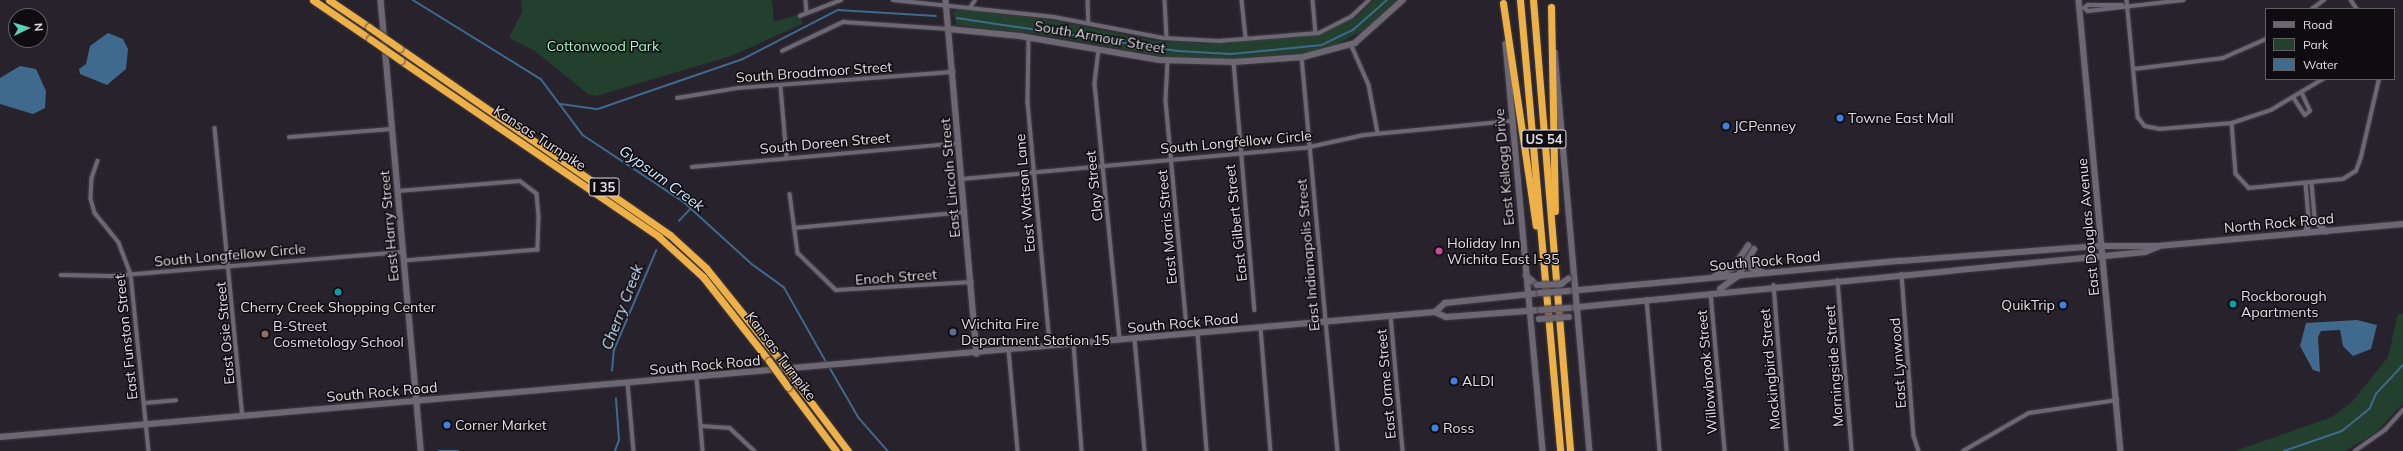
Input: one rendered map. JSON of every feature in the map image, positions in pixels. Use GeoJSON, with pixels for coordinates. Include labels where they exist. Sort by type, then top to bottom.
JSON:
{"type":"FeatureCollection","features":[{"type":"Feature","properties":{"kind":"highway","name":"Kansas Turnpike"},"geometry":{"type":"LineString","coordinates":[[313,0],[659,237],[703,277],[769,361],[836,451]]}},
{"type":"Feature","properties":{"kind":"highway","name":"Kansas Turnpike"},"geometry":{"type":"LineString","coordinates":[[329,0],[670,235],[711,274],[780,360],[848,451]]}},
{"type":"Feature","properties":{"kind":"highway","name":"US 54"},"geometry":{"type":"LineString","coordinates":[[1520,0],[1560,451]]}},
{"type":"Feature","properties":{"kind":"highway","name":"US 54"},"geometry":{"type":"LineString","coordinates":[[1533,0],[1570,451]]}},
{"type":"Feature","properties":{"kind":"highway"},"geometry":{"type":"LineString","coordinates":[[1503,2],[1545,277]]}},
{"type":"Feature","properties":{"kind":"highway"},"geometry":{"type":"LineString","coordinates":[[1551,3],[1556,277]]}},
{"type":"Feature","properties":{"kind":"main road","name":"East Harry Street"},"geometry":{"type":"LineString","coordinates":[[381,0],[421,451]]}},
{"type":"Feature","properties":{"kind":"main road","name":"South Armour Street"},"geometry":{"type":"LineString","coordinates":[[949,29],[1029,37],[1168,61],[1234,62],[1302,57],[1351,44],[1371,31],[1403,0]]}},
{"type":"Feature","properties":{"kind":"main road","name":"East Douglas Avenue"},"geometry":{"type":"LineString","coordinates":[[2080,0],[2083,8],[2101,246],[2121,451]]}},
{"type":"Feature","properties":{"kind":"main road","name":"East Kellogg Drive"},"geometry":{"type":"LineString","coordinates":[[1503,2],[1511,121],[1542,451]]}},
{"type":"Feature","properties":{"kind":"main road","name":"East Lincoln Street"},"geometry":{"type":"LineString","coordinates":[[947,3],[977,354]]}},
{"type":"Feature","properties":{"kind":"main road"},"geometry":{"type":"LineString","coordinates":[[1551,3],[1590,451]]}},
{"type":"Feature","properties":{"kind":"main road"},"geometry":{"type":"LineString","coordinates":[[2306,233],[2312,220],[2326,231]]}},
{"type":"Feature","properties":{"kind":"main road","name":"North Rock Road"},"geometry":{"type":"LineString","coordinates":[[2101,246],[2158,246],[2403,224]]}},
{"type":"Feature","properties":{"kind":"main road"},"geometry":{"type":"LineString","coordinates":[[1709,278],[1733,268],[1748,246]]}},
{"type":"Feature","properties":{"kind":"main road","name":"South Rock Road"},"geometry":{"type":"LineString","coordinates":[[1435,312],[1445,303],[1527,294],[2101,246]]}},
{"type":"Feature","properties":{"kind":"main road","name":"North Rock Road"},"geometry":{"type":"LineString","coordinates":[[2102,255],[2145,252],[2158,246]]}},
{"type":"Feature","properties":{"kind":"main road"},"geometry":{"type":"LineString","coordinates":[[1713,291],[1738,276],[1754,249]]}},
{"type":"Feature","properties":{"kind":"main road","name":"South Rock Road"},"geometry":{"type":"LineString","coordinates":[[0,437],[146,426],[416,401],[977,354],[1050,346],[1435,312],[1446,317],[1569,308],[1713,291],[2102,255]]}},
{"type":"Feature","properties":{"kind":"main road"},"geometry":{"type":"LineString","coordinates":[[1749,258],[1752,268],[1767,274]]}},
{"type":"Feature","properties":{"kind":"main road"},"geometry":{"type":"LineString","coordinates":[[1526,275],[1537,285],[1561,284],[1568,279],[1574,266]]}},
{"type":"Feature","properties":{"kind":"main road"},"geometry":{"type":"LineString","coordinates":[[1531,331],[1539,319],[1569,317],[1579,327]]}},
{"type":"Feature","properties":{"kind":"street"},"geometry":{"type":"LineString","coordinates":[[806,0],[808,12]]}},
{"type":"Feature","properties":{"kind":"street"},"geometry":{"type":"LineString","coordinates":[[800,16],[841,0]]}},
{"type":"Feature","properties":{"kind":"street","name":"South Armour Street"},"geometry":{"type":"LineString","coordinates":[[893,0],[947,3],[970,8],[1089,23],[1168,38],[1246,39],[1316,33],[1347,19],[1370,0]]}},
{"type":"Feature","properties":{"kind":"street"},"geometry":{"type":"LineString","coordinates":[[970,8],[975,0]]}},
{"type":"Feature","properties":{"kind":"street"},"geometry":{"type":"LineString","coordinates":[[1088,0],[1089,23]]}},
{"type":"Feature","properties":{"kind":"street"},"geometry":{"type":"LineString","coordinates":[[1165,0],[1168,38]]}},
{"type":"Feature","properties":{"kind":"street"},"geometry":{"type":"LineString","coordinates":[[1242,0],[1246,39]]}},
{"type":"Feature","properties":{"kind":"street"},"geometry":{"type":"LineString","coordinates":[[1313,0],[1316,33]]}},
{"type":"Feature","properties":{"kind":"street"},"geometry":{"type":"LineString","coordinates":[[2083,8],[2088,11],[2122,5],[2127,2],[2183,0]]}},
{"type":"Feature","properties":{"kind":"street"},"geometry":{"type":"LineString","coordinates":[[2313,8],[2324,0]]}},
{"type":"Feature","properties":{"kind":"street"},"geometry":{"type":"LineString","coordinates":[[2127,2],[2138,117],[2142,122],[2160,129],[2232,123],[2294,98],[2322,80]]}},
{"type":"Feature","properties":{"kind":"street","name":"South Armour Street"},"geometry":{"type":"LineString","coordinates":[[782,51],[843,22],[949,29]]}},
{"type":"Feature","properties":{"kind":"street","name":"East Watson Lane"},"geometry":{"type":"LineString","coordinates":[[1029,37],[1026,66],[1050,346]]}},
{"type":"Feature","properties":{"kind":"street"},"geometry":{"type":"LineString","coordinates":[[2134,69],[2224,58],[2265,39]]}},
{"type":"Feature","properties":{"kind":"street"},"geometry":{"type":"LineString","coordinates":[[1351,44],[1369,85],[1378,133]]}},
{"type":"Feature","properties":{"kind":"street","name":"Clay Street"},"geometry":{"type":"LineString","coordinates":[[1099,50],[1095,84],[1120,340]]}},
{"type":"Feature","properties":{"kind":"street","name":"East Indianapolis Street"},"geometry":{"type":"LineString","coordinates":[[1302,57],[1309,148],[1338,451]]}},
{"type":"Feature","properties":{"kind":"street","name":"East Morris Street"},"geometry":{"type":"LineString","coordinates":[[1168,61],[1166,101],[1186,318]]}},
{"type":"Feature","properties":{"kind":"street","name":"East Gilbert Street"},"geometry":{"type":"LineString","coordinates":[[1234,62],[1240,153],[1256,310]]}},
{"type":"Feature","properties":{"kind":"street","name":"South Broadmoor Street"},"geometry":{"type":"LineString","coordinates":[[678,98],[738,88],[781,87],[953,72]]}},
{"type":"Feature","properties":{"kind":"street"},"geometry":{"type":"LineString","coordinates":[[2232,123],[2236,174],[2243,184],[2250,188],[2306,184],[2343,179],[2356,171],[2380,80]]}},
{"type":"Feature","properties":{"kind":"street"},"geometry":{"type":"LineString","coordinates":[[781,87],[786,157]]}},
{"type":"Feature","properties":{"kind":"street"},"geometry":{"type":"LineString","coordinates":[[2294,98],[2305,115],[2310,111],[2302,94]]}},
{"type":"Feature","properties":{"kind":"street","name":"South Longfellow Circle"},"geometry":{"type":"LineString","coordinates":[[962,179],[1172,159],[1309,148],[1378,133],[1511,121]]}},
{"type":"Feature","properties":{"kind":"street","name":"East Osie Street"},"geometry":{"type":"LineString","coordinates":[[215,128],[230,266],[243,417]]}},
{"type":"Feature","properties":{"kind":"street"},"geometry":{"type":"LineString","coordinates":[[289,137],[393,129]]}},
{"type":"Feature","properties":{"kind":"street","name":"South Doreen Street"},"geometry":{"type":"LineString","coordinates":[[692,167],[786,157],[959,143]]}},
{"type":"Feature","properties":{"kind":"street","name":"East Funston Street"},"geometry":{"type":"LineString","coordinates":[[98,161],[92,178],[91,198],[95,212],[119,244],[131,274],[148,451]]}},
{"type":"Feature","properties":{"kind":"street"},"geometry":{"type":"LineString","coordinates":[[398,191],[502,181],[520,181],[537,194],[541,243],[538,250],[404,261]]}},
{"type":"Feature","properties":{"kind":"street"},"geometry":{"type":"LineString","coordinates":[[2312,183],[2312,220]]}},
{"type":"Feature","properties":{"kind":"street"},"geometry":{"type":"LineString","coordinates":[[2306,184],[2312,220]]}},
{"type":"Feature","properties":{"kind":"street","name":"Enoch Street"},"geometry":{"type":"LineString","coordinates":[[790,194],[794,228],[801,258],[826,281],[844,292],[972,282]]}},
{"type":"Feature","properties":{"kind":"street"},"geometry":{"type":"LineString","coordinates":[[794,228],[965,212]]}},
{"type":"Feature","properties":{"kind":"street","name":"South Longfellow Circle"},"geometry":{"type":"LineString","coordinates":[[61,275],[131,274],[403,252]]}},
{"type":"Feature","properties":{"kind":"street","name":"East Lynwood"},"geometry":{"type":"LineString","coordinates":[[1902,273],[1914,436],[1919,451]]}},
{"type":"Feature","properties":{"kind":"street","name":"Morningside Street"},"geometry":{"type":"LineString","coordinates":[[1838,279],[1852,451]]}},
{"type":"Feature","properties":{"kind":"street","name":"Mockingbird Street"},"geometry":{"type":"LineString","coordinates":[[1774,285],[1788,451]]}},
{"type":"Feature","properties":{"kind":"street","name":"Willowbrook Street"},"geometry":{"type":"LineString","coordinates":[[1713,291],[1725,451]]}},
{"type":"Feature","properties":{"kind":"street"},"geometry":{"type":"LineString","coordinates":[[1647,299],[1660,451]]}},
{"type":"Feature","properties":{"kind":"street","name":"East Orme Street"},"geometry":{"type":"LineString","coordinates":[[1391,316],[1404,451]]}},
{"type":"Feature","properties":{"kind":"street"},"geometry":{"type":"LineString","coordinates":[[1261,328],[1271,451]]}},
{"type":"Feature","properties":{"kind":"street"},"geometry":{"type":"LineString","coordinates":[[1198,334],[1207,451]]}},
{"type":"Feature","properties":{"kind":"street"},"geometry":{"type":"LineString","coordinates":[[1135,339],[1145,451]]}},
{"type":"Feature","properties":{"kind":"street"},"geometry":{"type":"LineString","coordinates":[[1074,344],[1082,451]]}},
{"type":"Feature","properties":{"kind":"street"},"geometry":{"type":"LineString","coordinates":[[1009,350],[1018,451]]}},
{"type":"Feature","properties":{"kind":"street"},"geometry":{"type":"LineString","coordinates":[[697,378],[703,451]]}},
{"type":"Feature","properties":{"kind":"street"},"geometry":{"type":"LineString","coordinates":[[628,383],[634,451]]}},
{"type":"Feature","properties":{"kind":"street"},"geometry":{"type":"LineString","coordinates":[[144,403],[176,400]]}},
{"type":"Feature","properties":{"kind":"street"},"geometry":{"type":"LineString","coordinates":[[1963,451],[2029,413],[2117,400]]}},
{"type":"Feature","properties":{"kind":"street"},"geometry":{"type":"LineString","coordinates":[[2355,451],[2364,446],[2403,410]]}},
{"type":"Feature","properties":{"kind":"street"},"geometry":{"type":"LineString","coordinates":[[701,426],[730,428],[755,451]]}},
{"type":"Feature","properties":{"kind":"street"},"geometry":{"type":"LineString","coordinates":[[2364,446],[2366,451]]}},
{"type":"Feature","properties":{"kind":"green space","name":"Cottonwood Park"},"geometry":{"type":"Polygon","coordinates":[[[521,0],[772,0],[774,22],[800,14],[802,24],[731,56],[596,96],[588,94],[535,51],[509,38],[522,12],[521,0]]]}},
{"type":"Feature","properties":{"kind":"green space"},"geometry":{"type":"Polygon","coordinates":[[[1374,0],[1397,0],[1364,30],[1333,46],[1309,52],[1217,60],[1165,57],[1045,35],[957,25],[952,13],[958,9],[1045,19],[1157,41],[1215,44],[1321,34],[1355,18],[1374,0]]]}},
{"type":"Feature","properties":{"kind":"green space"},"geometry":{"type":"Polygon","coordinates":[[[2398,314],[2403,314],[2403,403],[2375,433],[2345,451],[2235,451],[2332,417],[2352,402],[2388,357],[2398,314]]]}},
{"type":"Feature","properties":{"kind":"water"},"geometry":{"type":"Polygon","coordinates":[[[108,33],[123,39],[128,49],[126,69],[107,85],[80,74],[79,69],[86,64],[90,46],[108,33]]]}},
{"type":"Feature","properties":{"kind":"water"},"geometry":{"type":"Polygon","coordinates":[[[20,66],[36,69],[46,91],[45,108],[33,114],[0,104],[0,78],[20,66]]]}},
{"type":"Feature","properties":{"kind":"water"},"geometry":{"type":"Polygon","coordinates":[[[2357,320],[2377,325],[2371,349],[2353,356],[2343,346],[2340,330],[2321,331],[2318,337],[2320,372],[2313,370],[2300,346],[2306,323],[2357,320]]]}},
{"type":"Feature","properties":{"kind":"waterway","name":"Gypsum Creek"},"geometry":{"type":"LineString","coordinates":[[413,0],[541,79],[583,135],[684,202],[752,264],[784,287],[827,363]]}},
{"type":"Feature","properties":{"kind":"waterway"},"geometry":{"type":"LineString","coordinates":[[957,18],[1178,51],[1231,54],[1322,45],[1353,30],[1387,0]]}},
{"type":"Feature","properties":{"kind":"waterway"},"geometry":{"type":"LineString","coordinates":[[561,104],[598,109],[743,59],[838,10],[936,16]]}},
{"type":"Feature","properties":{"kind":"waterway","name":"Cherry Creek"},"geometry":{"type":"LineString","coordinates":[[679,221],[690,209]]}},
{"type":"Feature","properties":{"kind":"waterway","name":"Cherry Creek"},"geometry":{"type":"LineString","coordinates":[[612,371],[614,350],[656,251]]}},
{"type":"Feature","properties":{"kind":"waterway","name":"Gypsum Creek"},"geometry":{"type":"LineString","coordinates":[[2284,451],[2342,431],[2370,408],[2376,394],[2403,365]]}},
{"type":"Feature","properties":{"kind":"waterway","name":"Gypsum Creek"},"geometry":{"type":"LineString","coordinates":[[829,366],[859,418],[888,451]]}},
{"type":"Feature","properties":{"kind":"waterway","name":"Cherry Creek"},"geometry":{"type":"LineString","coordinates":[[615,451],[619,440],[616,399]]}},
{"type":"Feature","properties":{"kind":"waterway","name":"Cherry Creek"},"geometry":{"type":"LineString","coordinates":[[439,451],[458,451]]}},
{"type":"Feature","properties":{"kind":"place","name":"Towne East Mall"},"geometry":{"type":"Point","coordinates":[1840,118]}},
{"type":"Feature","properties":{"kind":"place","name":"JCPenney"},"geometry":{"type":"Point","coordinates":[1726,126]}},
{"type":"Feature","properties":{"kind":"place","name":"Holiday Inn Wichita East I-35"},"geometry":{"type":"Point","coordinates":[1439,251]}},
{"type":"Feature","properties":{"kind":"place","name":"Cherry Creek Shopping Center"},"geometry":{"type":"Point","coordinates":[338,292]}},
{"type":"Feature","properties":{"kind":"place","name":"Rockborough Apartments"},"geometry":{"type":"Point","coordinates":[2233,304]}},
{"type":"Feature","properties":{"kind":"place","name":"QuikTrip"},"geometry":{"type":"Point","coordinates":[2063,305]}},
{"type":"Feature","properties":{"kind":"place","name":"Wichita Fire Department Station 15"},"geometry":{"type":"Point","coordinates":[953,332]}},
{"type":"Feature","properties":{"kind":"place","name":"B-Street Cosmetology School"},"geometry":{"type":"Point","coordinates":[265,334]}},
{"type":"Feature","properties":{"kind":"place","name":"ALDI"},"geometry":{"type":"Point","coordinates":[1454,381]}},
{"type":"Feature","properties":{"kind":"place","name":"Corner Market"},"geometry":{"type":"Point","coordinates":[447,425]}},
{"type":"Feature","properties":{"kind":"place","name":"Ross"},"geometry":{"type":"Point","coordinates":[1435,428]}}]}
